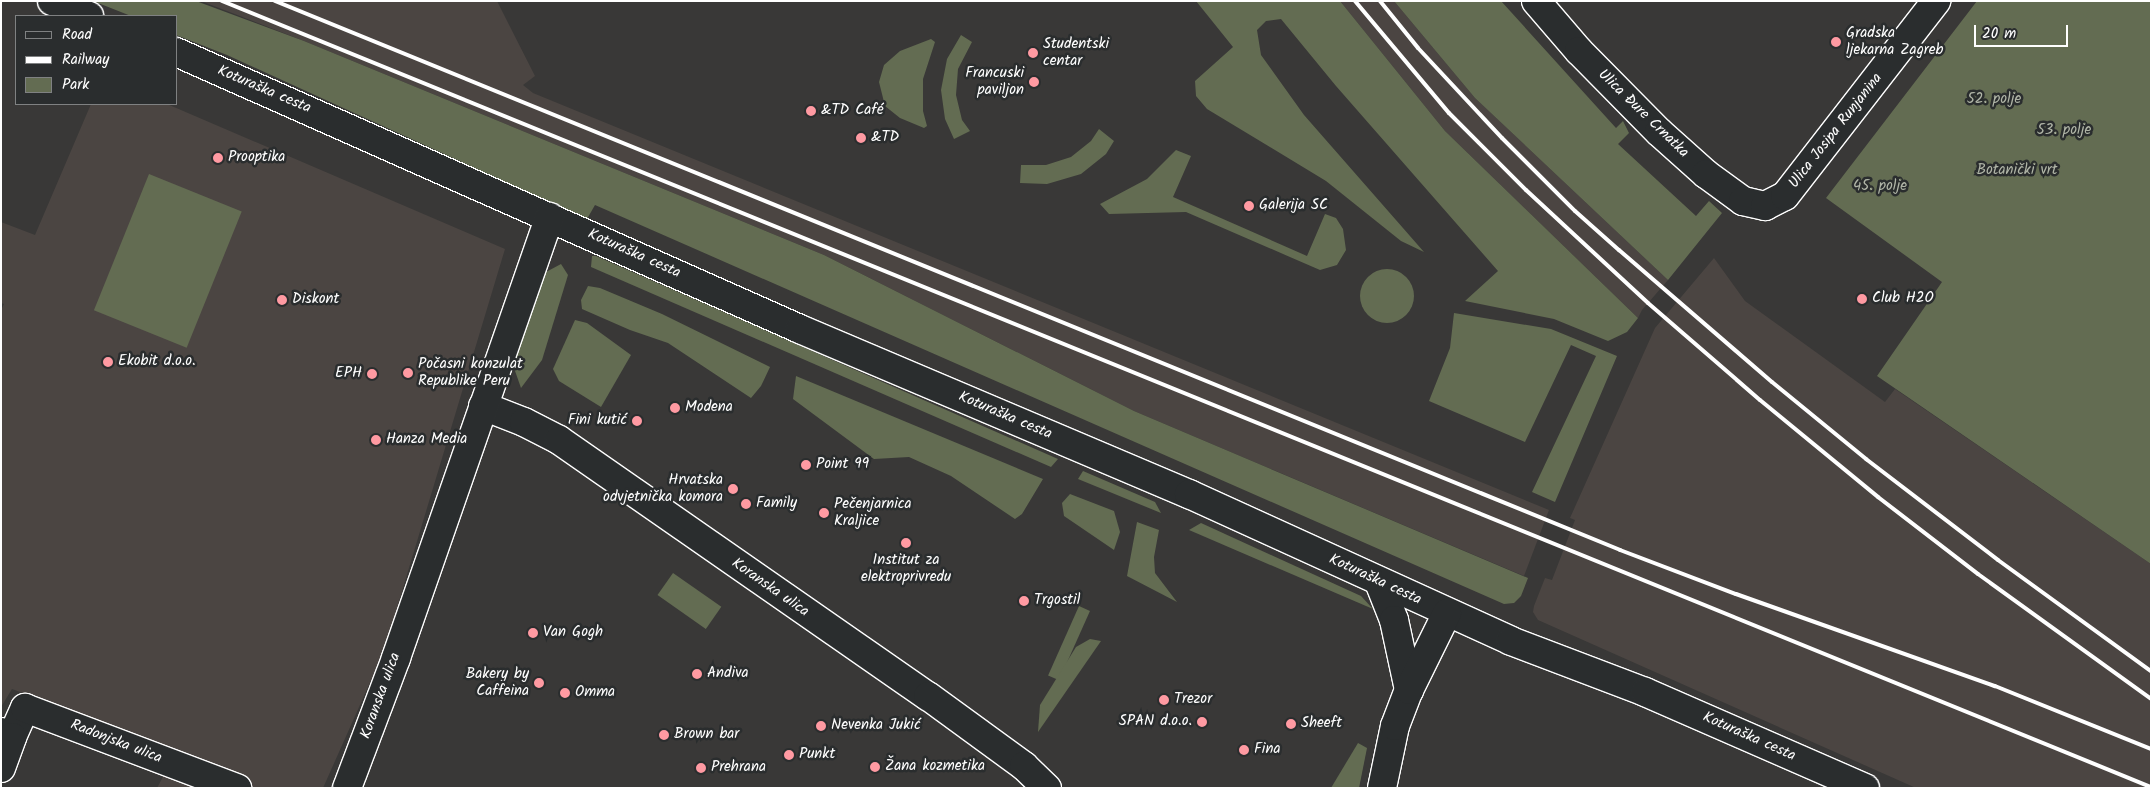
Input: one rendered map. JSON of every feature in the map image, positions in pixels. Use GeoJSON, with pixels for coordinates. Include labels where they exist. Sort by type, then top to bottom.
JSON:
{"type":"FeatureCollection","features":[{"type":"Feature","properties":{"kind":"street"},"geometry":{"type":"LineString","coordinates":[[52,1],[87,15]]}},
{"type":"Feature","properties":{"kind":"street","name":"Ulica Đure Crnatka"},"geometry":{"type":"LineString","coordinates":[[1536,1],[1579,51],[1659,132],[1724,189],[1740,200],[1750,204],[1765,206]]}},
{"type":"Feature","properties":{"kind":"street","name":"Ulica Josipa Runjanina"},"geometry":{"type":"LineString","coordinates":[[1765,206],[1785,196],[1802,176],[1936,1]]}},
{"type":"Feature","properties":{"kind":"street","name":"Koturaška cesta"},"geometry":{"type":"LineString","coordinates":[[178,53],[809,333],[1189,494],[1510,641],[1645,692],[1833,781],[1865,788]]}},
{"type":"Feature","properties":{"kind":"street","name":"Koranska ulica"},"geometry":{"type":"LineString","coordinates":[[347,788],[396,658],[550,217]]}},
{"type":"Feature","properties":{"kind":"street","name":"Koranska ulica"},"geometry":{"type":"LineString","coordinates":[[483,406],[524,422],[559,440],[928,696],[1024,766],[1047,788]]}},
{"type":"Feature","properties":{"kind":"street"},"geometry":{"type":"LineString","coordinates":[[1379,582],[1394,620],[1409,690]]}},
{"type":"Feature","properties":{"kind":"street"},"geometry":{"type":"LineString","coordinates":[[1382,788],[1395,726],[1409,690],[1447,613]]}},
{"type":"Feature","properties":{"kind":"street","name":"Radonjska ulica"},"geometry":{"type":"LineString","coordinates":[[1,768],[7,735],[25,708],[236,788]]}},
{"type":"Feature","properties":{"kind":"shaded area"},"geometry":{"type":"Polygon","coordinates":[[[201,1],[497,1],[535,76],[523,85],[533,93],[1549,510],[1524,576],[1134,411],[824,255],[304,41],[201,1]]]}},
{"type":"Feature","properties":{"kind":"shaded area"},"geometry":{"type":"Polygon","coordinates":[[[1340,1],[1394,1],[1475,98],[1668,280],[1642,310],[1638,318],[1445,131],[1340,1]]]}},
{"type":"Feature","properties":{"kind":"shaded area"},"geometry":{"type":"Polygon","coordinates":[[[91,105],[169,105],[505,249],[384,651],[323,788],[157,788],[175,754],[124,731],[12,689],[1,707],[1,310],[4,304],[1,303],[1,222],[35,235],[91,105]]]}},
{"type":"Feature","properties":{"kind":"shaded area"},"geometry":{"type":"Polygon","coordinates":[[[1714,258],[1745,301],[1885,402],[1895,389],[2151,564],[2151,788],[1916,788],[1538,620],[1533,612],[1534,606],[1545,578],[1552,580],[1575,520],[1570,518],[1655,328],[1714,258]]]}},
{"type":"Feature","properties":{"kind":"green space"},"geometry":{"type":"Polygon","coordinates":[[[93,1],[196,1],[304,41],[824,255],[1134,411],[1528,578],[1521,596],[1514,603],[1504,604],[595,205],[587,219],[227,55],[178,36],[178,15],[128,15],[93,1]]]}},
{"type":"Feature","properties":{"kind":"green space"},"geometry":{"type":"Polygon","coordinates":[[[1196,1],[1340,1],[1445,131],[1638,318],[1627,332],[1608,341],[1554,319],[1465,301],[1498,271],[1336,86],[1281,19],[1266,21],[1257,30],[1261,55],[1304,115],[1424,252],[1401,241],[1326,181],[1207,109],[1196,96],[1195,81],[1233,47],[1196,1]]]}},
{"type":"Feature","properties":{"kind":"green space"},"geometry":{"type":"Polygon","coordinates":[[[1394,1],[1501,1],[1616,128],[1623,121],[1629,133],[1618,144],[1696,216],[1709,201],[1722,213],[1668,280],[1475,98],[1394,1]]]}},
{"type":"Feature","properties":{"kind":"green space","name":"Botanički vrt"},"geometry":{"type":"Polygon","coordinates":[[[1977,1],[2151,1],[2151,564],[1877,376],[1942,282],[1826,198],[1977,1]]]}},
{"type":"Feature","properties":{"kind":"green space"},"geometry":{"type":"Polygon","coordinates":[[[961,35],[972,42],[958,69],[956,95],[962,120],[970,131],[954,139],[945,119],[941,90],[947,59],[961,35]]]}},
{"type":"Feature","properties":{"kind":"green space"},"geometry":{"type":"Polygon","coordinates":[[[931,39],[935,42],[923,79],[923,111],[927,126],[924,128],[900,118],[885,106],[879,82],[884,65],[900,51],[931,39]]]}},
{"type":"Feature","properties":{"kind":"green space"},"geometry":{"type":"Polygon","coordinates":[[[1099,129],[1114,141],[1106,154],[1081,174],[1047,184],[1020,183],[1021,165],[1046,165],[1071,157],[1091,141],[1099,129]]]}},
{"type":"Feature","properties":{"kind":"green space"},"geometry":{"type":"Polygon","coordinates":[[[1176,150],[1191,156],[1173,197],[1307,256],[1325,214],[1336,218],[1343,229],[1346,250],[1337,265],[1320,270],[1186,212],[1109,214],[1100,204],[1147,179],[1176,150]]]}},
{"type":"Feature","properties":{"kind":"green space"},"geometry":{"type":"Polygon","coordinates":[[[149,174],[242,211],[187,348],[94,310],[149,174]]]}},
{"type":"Feature","properties":{"kind":"green space"},"geometry":{"type":"Polygon","coordinates":[[[592,256],[596,256],[1058,459],[1051,467],[591,267],[592,256]]]}},
{"type":"Feature","properties":{"kind":"green space"},"geometry":{"type":"Polygon","coordinates":[[[561,264],[568,275],[542,360],[521,388],[514,368],[525,319],[546,272],[561,264]]]}},
{"type":"Feature","properties":{"kind":"green space"},"geometry":{"type":"Polygon","coordinates":[[[1382,269],[1392,269],[1402,273],[1410,281],[1414,296],[1410,311],[1402,319],[1392,323],[1382,323],[1372,319],[1364,311],[1360,301],[1360,291],[1364,281],[1372,273],[1382,269]]]}},
{"type":"Feature","properties":{"kind":"green space"},"geometry":{"type":"Polygon","coordinates":[[[588,286],[600,288],[662,314],[770,367],[761,386],[751,398],[668,343],[630,330],[582,309],[581,300],[588,286]]]}},
{"type":"Feature","properties":{"kind":"green space"},"geometry":{"type":"Polygon","coordinates":[[[1454,313],[1551,329],[1617,356],[1555,502],[1532,492],[1596,356],[1571,345],[1525,442],[1429,401],[1450,348],[1454,313]]]}},
{"type":"Feature","properties":{"kind":"green space"},"geometry":{"type":"Polygon","coordinates":[[[575,320],[587,323],[631,355],[601,407],[559,381],[553,369],[575,320]]]}},
{"type":"Feature","properties":{"kind":"green space"},"geometry":{"type":"Polygon","coordinates":[[[796,376],[1043,479],[1022,514],[1015,519],[951,476],[909,457],[874,459],[793,399],[796,376]]]}},
{"type":"Feature","properties":{"kind":"green space"},"geometry":{"type":"Polygon","coordinates":[[[1083,471],[1155,502],[1161,513],[1078,479],[1083,471]]]}},
{"type":"Feature","properties":{"kind":"green space"},"geometry":{"type":"Polygon","coordinates":[[[1070,494],[1114,511],[1120,532],[1114,550],[1064,516],[1062,503],[1070,494]]]}},
{"type":"Feature","properties":{"kind":"green space"},"geometry":{"type":"Polygon","coordinates":[[[1137,522],[1159,530],[1154,557],[1155,573],[1177,602],[1127,576],[1137,522]]]}},
{"type":"Feature","properties":{"kind":"green space"},"geometry":{"type":"Polygon","coordinates":[[[1201,523],[1361,596],[1373,609],[1189,530],[1201,523]]]}},
{"type":"Feature","properties":{"kind":"green space"},"geometry":{"type":"Polygon","coordinates":[[[673,573],[721,607],[706,629],[658,595],[673,573]]]}},
{"type":"Feature","properties":{"kind":"green space"},"geometry":{"type":"Polygon","coordinates":[[[1079,606],[1090,611],[1059,680],[1048,675],[1079,606]]]}},
{"type":"Feature","properties":{"kind":"green space"},"geometry":{"type":"Polygon","coordinates":[[[1090,639],[1101,641],[1038,732],[1040,705],[1076,647],[1090,639]]]}},
{"type":"Feature","properties":{"kind":"green space"},"geometry":{"type":"Polygon","coordinates":[[[1358,743],[1367,748],[1359,788],[1331,788],[1358,743]]]}},
{"type":"Feature","properties":{"kind":"railway"},"geometry":{"type":"LineString","coordinates":[[222,1],[2151,787]]}},
{"type":"Feature","properties":{"kind":"railway"},"geometry":{"type":"LineString","coordinates":[[275,1],[1620,550],[1736,594],[1995,686],[2151,749]]}},
{"type":"Feature","properties":{"kind":"railway"},"geometry":{"type":"LineString","coordinates":[[1355,1],[1449,113],[1526,190],[1648,303],[1760,400],[1878,497],[1978,574],[2151,699]]}},
{"type":"Feature","properties":{"kind":"railway"},"geometry":{"type":"LineString","coordinates":[[1380,1],[1418,48],[1502,138],[1575,211],[1619,250],[1772,382],[1866,459],[1998,560],[2151,671]]}},
{"type":"Feature","properties":{"kind":"place","name":"Gradska ljekarna Zagreb"},"geometry":{"type":"Point","coordinates":[1836,42]}},
{"type":"Feature","properties":{"kind":"place","name":"Studentski centar"},"geometry":{"type":"Point","coordinates":[1033,53]}},
{"type":"Feature","properties":{"kind":"place","name":"Francuski paviljon"},"geometry":{"type":"Point","coordinates":[1034,82]}},
{"type":"Feature","properties":{"kind":"place","name":"&TD Café"},"geometry":{"type":"Point","coordinates":[811,111]}},
{"type":"Feature","properties":{"kind":"place","name":"&TD"},"geometry":{"type":"Point","coordinates":[861,138]}},
{"type":"Feature","properties":{"kind":"place","name":"Prooptika"},"geometry":{"type":"Point","coordinates":[218,158]}},
{"type":"Feature","properties":{"kind":"place","name":"Galerija SC"},"geometry":{"type":"Point","coordinates":[1249,206]}},
{"type":"Feature","properties":{"kind":"place","name":"Club H2O"},"geometry":{"type":"Point","coordinates":[1862,299]}},
{"type":"Feature","properties":{"kind":"place","name":"Diskont"},"geometry":{"type":"Point","coordinates":[282,300]}},
{"type":"Feature","properties":{"kind":"place","name":"Ekobit d.o.o."},"geometry":{"type":"Point","coordinates":[108,362]}},
{"type":"Feature","properties":{"kind":"place","name":"Počasni konzulat Republike Peru"},"geometry":{"type":"Point","coordinates":[408,373]}},
{"type":"Feature","properties":{"kind":"place","name":"EPH"},"geometry":{"type":"Point","coordinates":[372,374]}},
{"type":"Feature","properties":{"kind":"place","name":"Modena"},"geometry":{"type":"Point","coordinates":[675,408]}},
{"type":"Feature","properties":{"kind":"place","name":"Fini kutić"},"geometry":{"type":"Point","coordinates":[637,421]}},
{"type":"Feature","properties":{"kind":"place","name":"Hanza Media"},"geometry":{"type":"Point","coordinates":[376,440]}},
{"type":"Feature","properties":{"kind":"place","name":"Point 99"},"geometry":{"type":"Point","coordinates":[806,465]}},
{"type":"Feature","properties":{"kind":"place","name":"Hrvatska odvjetnička komora"},"geometry":{"type":"Point","coordinates":[733,489]}},
{"type":"Feature","properties":{"kind":"place","name":"Family"},"geometry":{"type":"Point","coordinates":[746,504]}},
{"type":"Feature","properties":{"kind":"place","name":"Pečenjarnica Kraljice"},"geometry":{"type":"Point","coordinates":[824,513]}},
{"type":"Feature","properties":{"kind":"place","name":"Institut za elektroprivredu"},"geometry":{"type":"Point","coordinates":[906,543]}},
{"type":"Feature","properties":{"kind":"place","name":"Trgostil"},"geometry":{"type":"Point","coordinates":[1024,601]}},
{"type":"Feature","properties":{"kind":"place","name":"Van Gogh"},"geometry":{"type":"Point","coordinates":[533,633]}},
{"type":"Feature","properties":{"kind":"place","name":"Andiva"},"geometry":{"type":"Point","coordinates":[697,674]}},
{"type":"Feature","properties":{"kind":"place","name":"Bakery by Caffeina"},"geometry":{"type":"Point","coordinates":[539,683]}},
{"type":"Feature","properties":{"kind":"place","name":"Omma"},"geometry":{"type":"Point","coordinates":[565,693]}},
{"type":"Feature","properties":{"kind":"place","name":"Trezor"},"geometry":{"type":"Point","coordinates":[1164,700]}},
{"type":"Feature","properties":{"kind":"place","name":"SPAN d.o.o."},"geometry":{"type":"Point","coordinates":[1202,722]}},
{"type":"Feature","properties":{"kind":"place","name":"Sheeft"},"geometry":{"type":"Point","coordinates":[1291,724]}},
{"type":"Feature","properties":{"kind":"place","name":"Nevenka Jukić"},"geometry":{"type":"Point","coordinates":[821,726]}},
{"type":"Feature","properties":{"kind":"place","name":"Brown bar"},"geometry":{"type":"Point","coordinates":[664,735]}},
{"type":"Feature","properties":{"kind":"place","name":"Fina"},"geometry":{"type":"Point","coordinates":[1244,750]}},
{"type":"Feature","properties":{"kind":"place","name":"Punkt"},"geometry":{"type":"Point","coordinates":[789,755]}},
{"type":"Feature","properties":{"kind":"place","name":"Žana kozmetika"},"geometry":{"type":"Point","coordinates":[875,767]}},
{"type":"Feature","properties":{"kind":"place","name":"Prehrana"},"geometry":{"type":"Point","coordinates":[701,768]}},
{"type":"Feature","properties":{"kind":"park label","name":"52. polje"},"geometry":{"type":"Point","coordinates":[1994,100]}},
{"type":"Feature","properties":{"kind":"park label","name":"53. polje"},"geometry":{"type":"Point","coordinates":[2064,131]}},
{"type":"Feature","properties":{"kind":"park label","name":"45. polje"},"geometry":{"type":"Point","coordinates":[1880,187]}}]}
